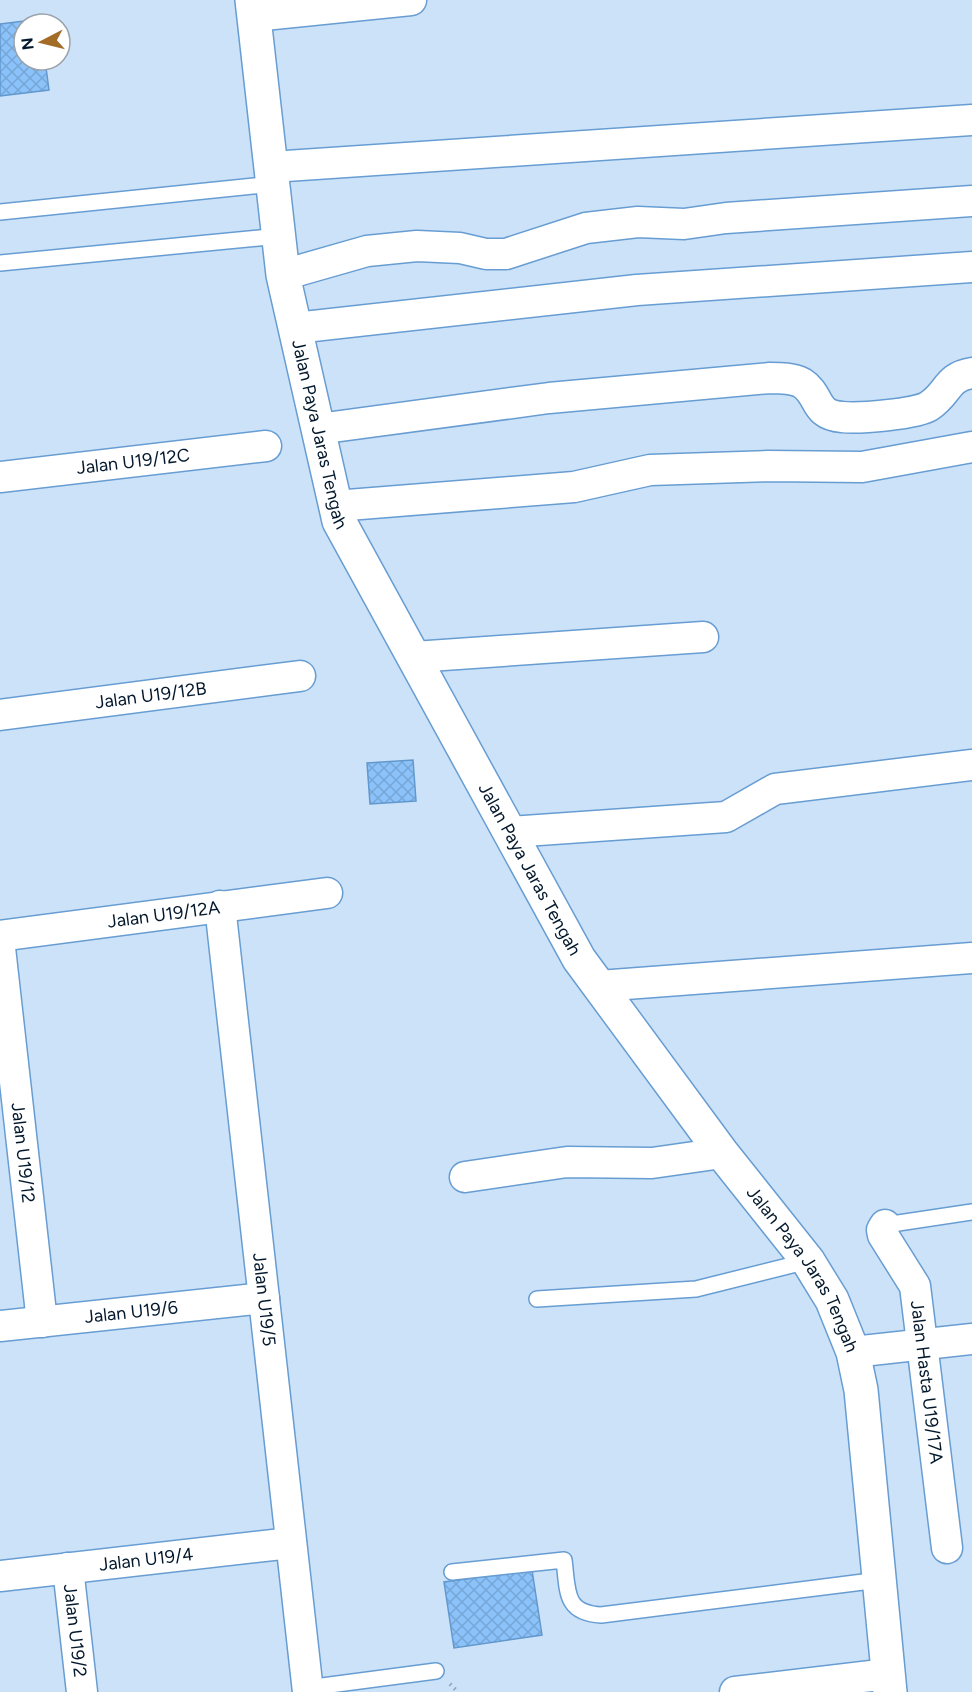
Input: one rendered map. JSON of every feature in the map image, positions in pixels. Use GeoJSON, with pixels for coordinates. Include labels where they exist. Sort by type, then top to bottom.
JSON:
{"type":"FeatureCollection","features":[{"type":"Feature","properties":{"kind":"street"},"geometry":{"type":"LineString","coordinates":[[253,8],[411,0]]}},
{"type":"Feature","properties":{"kind":"street","name":"Jalan Paya Jaras Tengah"},"geometry":{"type":"LineString","coordinates":[[253,8],[283,275],[339,521],[579,959],[722,1153],[808,1261],[832,1300],[853,1352],[861,1390],[889,1683]]}},
{"type":"Feature","properties":{"kind":"street"},"geometry":{"type":"LineString","coordinates":[[272,176],[972,120]]}},
{"type":"Feature","properties":{"kind":"street"},"geometry":{"type":"LineString","coordinates":[[283,275],[367,251],[417,246],[460,248],[486,254],[506,254],[586,228],[638,222],[684,224],[726,218],[972,201]]}},
{"type":"Feature","properties":{"kind":"street"},"geometry":{"type":"LineString","coordinates":[[295,328],[637,290],[972,267]]}},
{"type":"Feature","properties":{"kind":"street"},"geometry":{"type":"LineString","coordinates":[[318,429],[549,398],[770,378],[790,379],[802,383],[811,392],[819,408],[829,415],[843,418],[909,412],[927,407],[940,397],[953,379],[972,373]]}},
{"type":"Feature","properties":{"kind":"street","name":"Jalan U19/12C"},"geometry":{"type":"LineString","coordinates":[[0,477],[266,446]]}},
{"type":"Feature","properties":{"kind":"street"},"geometry":{"type":"LineString","coordinates":[[335,506],[574,487],[650,470],[768,466],[862,467],[972,447]]}},
{"type":"Feature","properties":{"kind":"street"},"geometry":{"type":"LineString","coordinates":[[414,657],[703,636]]}},
{"type":"Feature","properties":{"kind":"street","name":"Jalan U19/12B"},"geometry":{"type":"LineString","coordinates":[[0,715],[300,676]]}},
{"type":"Feature","properties":{"kind":"street"},"geometry":{"type":"LineString","coordinates":[[510,832],[726,817],[775,789],[972,765]]}},
{"type":"Feature","properties":{"kind":"street","name":"Jalan U19/12A"},"geometry":{"type":"LineString","coordinates":[[0,936],[327,893]]}},
{"type":"Feature","properties":{"kind":"street","name":"Jalan U19/5"},"geometry":{"type":"LineString","coordinates":[[220,906],[308,1690]]}},
{"type":"Feature","properties":{"kind":"street","name":"Jalan U19/12"},"geometry":{"type":"LineString","coordinates":[[0,948],[7,1075],[42,1322]]}},
{"type":"Feature","properties":{"kind":"street"},"geometry":{"type":"LineString","coordinates":[[599,986],[972,958]]}},
{"type":"Feature","properties":{"kind":"street"},"geometry":{"type":"LineString","coordinates":[[465,1177],[567,1162],[652,1163],[722,1153]]}},
{"type":"Feature","properties":{"kind":"street","name":"Jalan Hasta U19/17A"},"geometry":{"type":"LineString","coordinates":[[885,1225],[882,1230],[884,1235],[915,1286],[947,1548]]}},
{"type":"Feature","properties":{"kind":"street","name":"Jalan U19/6"},"geometry":{"type":"LineString","coordinates":[[0,1326],[264,1298]]}},
{"type":"Feature","properties":{"kind":"street"},"geometry":{"type":"LineString","coordinates":[[853,1352],[972,1339]]}},
{"type":"Feature","properties":{"kind":"street","name":"Jalan U19/4"},"geometry":{"type":"LineString","coordinates":[[0,1576],[291,1543]]}},
{"type":"Feature","properties":{"kind":"street","name":"Jalan U19/2"},"geometry":{"type":"LineString","coordinates":[[68,1568],[82,1692]]}},
{"type":"Feature","properties":{"kind":"street"},"geometry":{"type":"LineString","coordinates":[[735,1692],[889,1683]]}},
{"type":"Feature","properties":{"kind":"lane"},"geometry":{"type":"LineString","coordinates":[[0,212],[272,176]]}},
{"type":"Feature","properties":{"kind":"lane"},"geometry":{"type":"LineString","coordinates":[[0,263],[279,236]]}},
{"type":"Feature","properties":{"kind":"lane"},"geometry":{"type":"LineString","coordinates":[[885,1225],[972,1212]]}},
{"type":"Feature","properties":{"kind":"lane"},"geometry":{"type":"LineString","coordinates":[[537,1299],[696,1289],[808,1261]]}},
{"type":"Feature","properties":{"kind":"lane"},"geometry":{"type":"LineString","coordinates":[[452,1572],[564,1560],[569,1597],[577,1610],[601,1615],[879,1580]]}},
{"type":"Feature","properties":{"kind":"lane"},"geometry":{"type":"LineString","coordinates":[[308,1690],[436,1671]]}},
{"type":"Feature","properties":{"kind":"building"},"geometry":{"type":"Polygon","coordinates":[[[12,22],[12,72],[47,72],[49,90],[0,96],[0,24],[12,22]]]}},
{"type":"Feature","properties":{"kind":"building"},"geometry":{"type":"Polygon","coordinates":[[[413,760],[416,801],[370,804],[367,763],[413,760]]]}},
{"type":"Feature","properties":{"kind":"building"},"geometry":{"type":"Polygon","coordinates":[[[532,1570],[542,1635],[454,1648],[444,1582],[532,1570]]]}}]}
